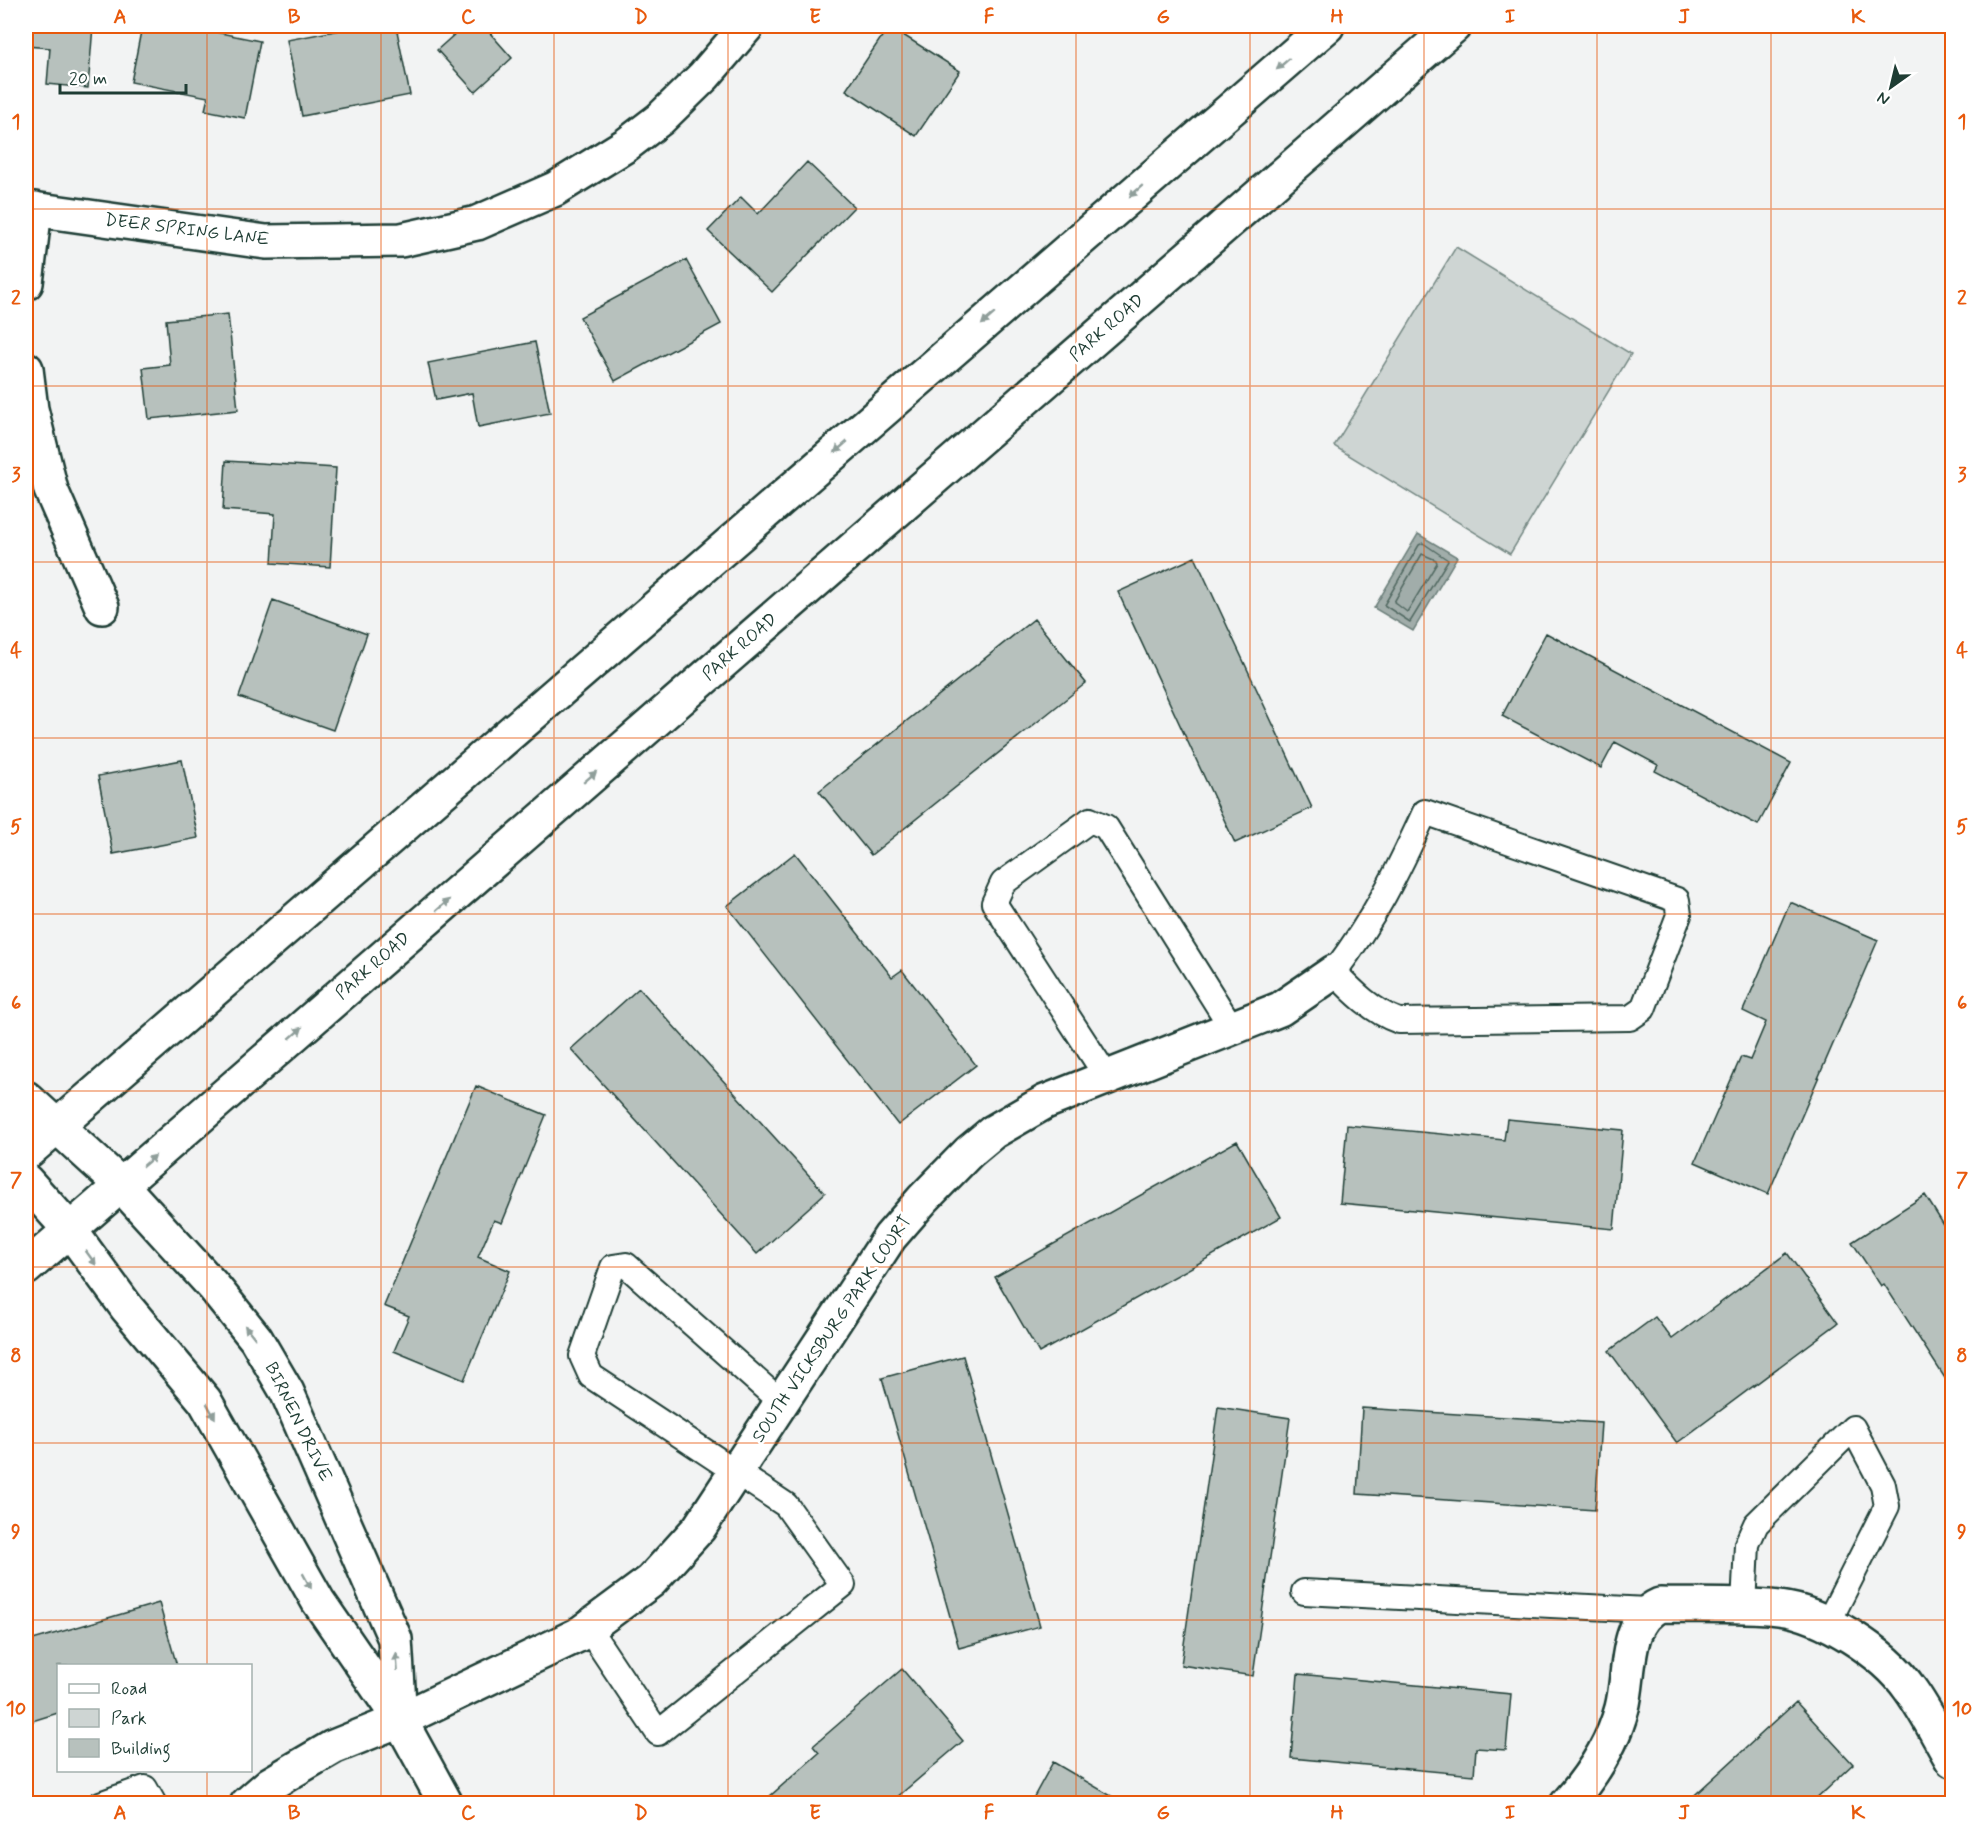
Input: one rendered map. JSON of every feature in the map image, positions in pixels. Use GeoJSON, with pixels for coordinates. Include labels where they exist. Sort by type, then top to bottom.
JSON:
{"type":"FeatureCollection","features":[{"type":"Feature","properties":{"kind":"street","name":"DEER SPRING LANE"},"geometry":{"type":"LineString","coordinates":[[30,209],[266,242],[401,240],[477,223],[555,189],[626,145],[660,119],[704,76],[747,26]]}},
{"type":"Feature","properties":{"kind":"street"},"geometry":{"type":"LineString","coordinates":[[26,1154],[1327,26]]}},
{"type":"Feature","properties":{"kind":"street","name":"PARK ROAD"},"geometry":{"type":"LineString","coordinates":[[26,1268],[1454,26]]}},
{"type":"Feature","properties":{"kind":"street"},"geometry":{"type":"LineString","coordinates":[[26,283],[30,209]]}},
{"type":"Feature","properties":{"kind":"street"},"geometry":{"type":"LineString","coordinates":[[26,369],[31,409],[51,490],[102,607]]}},
{"type":"Feature","properties":{"kind":"street","name":"SOUTH VICKSBURG PARK COURT"},"geometry":{"type":"LineString","coordinates":[[247,1803],[270,1784],[333,1747],[400,1720],[588,1628],[651,1581],[699,1528],[890,1237],[922,1198],[993,1132],[1045,1102],[1280,1009],[1334,972]]}},
{"type":"Feature","properties":{"kind":"street","name":"BIRNEN DRIVE"},"geometry":{"type":"LineString","coordinates":[[26,1098],[121,1185],[214,1287],[256,1340],[287,1392],[395,1640],[400,1720]]}},
{"type":"Feature","properties":{"kind":"street","name":"BIRNEN DRIVE"},"geometry":{"type":"LineString","coordinates":[[26,1181],[70,1230],[127,1308],[205,1401],[318,1601],[400,1720],[446,1803]]}},
{"type":"Feature","properties":{"kind":"street"},"geometry":{"type":"LineString","coordinates":[[1568,1803],[1598,1764],[1622,1709],[1636,1626],[1647,1610],[1659,1605],[1781,1608],[1827,1624],[1854,1638],[1895,1671],[1909,1688],[1953,1760]]}},
{"type":"Feature","properties":{"kind":"lane"},"geometry":{"type":"LineString","coordinates":[[1425,812],[1677,900],[1679,915],[1643,1009],[1630,1018],[1399,1021],[1381,1015],[1334,972],[1364,932],[1387,894],[1425,812]]}},
{"type":"Feature","properties":{"kind":"lane"},"geometry":{"type":"LineString","coordinates":[[1107,1077],[994,903],[1003,883],[1090,819],[1106,826],[1232,1028]]}},
{"type":"Feature","properties":{"kind":"lane"},"geometry":{"type":"LineString","coordinates":[[588,1628],[658,1732],[843,1585],[786,1505],[735,1474],[591,1376],[582,1356],[613,1267],[626,1265],[782,1402]]}},
{"type":"Feature","properties":{"kind":"lane"},"geometry":{"type":"LineString","coordinates":[[1744,1607],[1747,1545],[1756,1524],[1853,1428],[1883,1485],[1887,1506],[1827,1624]]}},
{"type":"Feature","properties":{"kind":"lane"},"geometry":{"type":"LineString","coordinates":[[1304,1592],[1647,1610]]}},
{"type":"Feature","properties":{"kind":"lane"},"geometry":{"type":"LineString","coordinates":[[100,1803],[145,1788],[154,1803]]}},
{"type":"Feature","properties":{"kind":"green space"},"geometry":{"type":"Polygon","coordinates":[[[1456,247],[1631,354],[1510,554],[1334,446],[1456,247]]]}},
{"type":"Feature","properties":{"kind":"water"},"geometry":{"type":"Polygon","coordinates":[[[1418,534],[1457,557],[1413,631],[1374,608],[1418,534]]]}},
{"type":"Feature","properties":{"kind":"building"},"geometry":{"type":"Polygon","coordinates":[[[26,26],[93,26],[88,88],[47,84],[50,48],[26,46],[26,26]]]}},
{"type":"Feature","properties":{"kind":"building"},"geometry":{"type":"Polygon","coordinates":[[[142,26],[186,26],[260,41],[245,118],[205,110],[208,97],[131,82],[142,26]]]}},
{"type":"Feature","properties":{"kind":"building"},"geometry":{"type":"Polygon","coordinates":[[[362,26],[396,26],[410,95],[302,116],[287,40],[362,26]]]}},
{"type":"Feature","properties":{"kind":"building"},"geometry":{"type":"Polygon","coordinates":[[[449,26],[498,26],[490,33],[512,58],[475,92],[437,50],[456,33],[449,26]]]}},
{"type":"Feature","properties":{"kind":"building"},"geometry":{"type":"Polygon","coordinates":[[[889,26],[960,71],[916,136],[846,90],[889,26]]]}},
{"type":"Feature","properties":{"kind":"building"},"geometry":{"type":"Polygon","coordinates":[[[807,162],[854,207],[772,292],[708,231],[741,197],[758,214],[807,162]]]}},
{"type":"Feature","properties":{"kind":"building"},"geometry":{"type":"Polygon","coordinates":[[[686,260],[721,324],[615,381],[580,317],[686,260]]]}},
{"type":"Feature","properties":{"kind":"building"},"geometry":{"type":"Polygon","coordinates":[[[228,314],[238,410],[149,419],[143,368],[170,365],[166,320],[228,314]]]}},
{"type":"Feature","properties":{"kind":"building"},"geometry":{"type":"Polygon","coordinates":[[[535,342],[550,413],[478,427],[472,393],[436,400],[428,363],[535,342]]]}},
{"type":"Feature","properties":{"kind":"building"},"geometry":{"type":"Polygon","coordinates":[[[226,461],[336,468],[330,567],[272,563],[275,514],[223,510],[226,461]]]}},
{"type":"Feature","properties":{"kind":"building"},"geometry":{"type":"Polygon","coordinates":[[[1195,557],[1312,808],[1235,843],[1118,592],[1195,557]]]}},
{"type":"Feature","properties":{"kind":"building"},"geometry":{"type":"Polygon","coordinates":[[[273,600],[367,634],[333,730],[239,697],[273,600]]]}},
{"type":"Feature","properties":{"kind":"building"},"geometry":{"type":"Polygon","coordinates":[[[1034,619],[1086,683],[871,855],[819,791],[1034,619]]]}},
{"type":"Feature","properties":{"kind":"building"},"geometry":{"type":"Polygon","coordinates":[[[1546,633],[1791,763],[1758,825],[1655,771],[1658,765],[1615,742],[1601,768],[1502,716],[1546,633]]]}},
{"type":"Feature","properties":{"kind":"building"},"geometry":{"type":"Polygon","coordinates":[[[182,760],[198,838],[113,854],[98,776],[182,760]]]}},
{"type":"Feature","properties":{"kind":"building"},"geometry":{"type":"Polygon","coordinates":[[[795,853],[892,977],[902,970],[976,1065],[898,1125],[727,906],[795,853]]]}},
{"type":"Feature","properties":{"kind":"building"},"geometry":{"type":"Polygon","coordinates":[[[1790,902],[1878,940],[1768,1194],[1695,1162],[1741,1057],[1750,1060],[1766,1022],[1743,1011],[1790,902]]]}},
{"type":"Feature","properties":{"kind":"building"},"geometry":{"type":"Polygon","coordinates":[[[639,988],[825,1193],[757,1254],[571,1049],[639,988]]]}},
{"type":"Feature","properties":{"kind":"building"},"geometry":{"type":"Polygon","coordinates":[[[476,1086],[546,1115],[502,1223],[494,1220],[478,1257],[510,1271],[464,1380],[394,1351],[409,1316],[384,1306],[476,1086]]]}},
{"type":"Feature","properties":{"kind":"building"},"geometry":{"type":"Polygon","coordinates":[[[1507,1119],[1623,1130],[1614,1229],[1340,1203],[1347,1125],[1504,1140],[1507,1119]]]}},
{"type":"Feature","properties":{"kind":"building"},"geometry":{"type":"Polygon","coordinates":[[[1237,1141],[1281,1217],[1039,1353],[995,1277],[1237,1141]]]}},
{"type":"Feature","properties":{"kind":"building"},"geometry":{"type":"Polygon","coordinates":[[[1925,1195],[1952,1238],[1952,1389],[1884,1284],[1881,1286],[1852,1242],[1925,1195]]]}},
{"type":"Feature","properties":{"kind":"building"},"geometry":{"type":"Polygon","coordinates":[[[1787,1253],[1838,1323],[1677,1443],[1609,1351],[1655,1317],[1672,1339],[1787,1253]]]}},
{"type":"Feature","properties":{"kind":"building"},"geometry":{"type":"Polygon","coordinates":[[[963,1356],[1040,1626],[959,1648],[882,1378],[963,1356]]]}},
{"type":"Feature","properties":{"kind":"building"},"geometry":{"type":"Polygon","coordinates":[[[1218,1407],[1290,1418],[1253,1676],[1181,1665],[1218,1407]]]}},
{"type":"Feature","properties":{"kind":"building"},"geometry":{"type":"Polygon","coordinates":[[[1362,1408],[1601,1423],[1595,1510],[1357,1494],[1362,1408]]]}},
{"type":"Feature","properties":{"kind":"building"},"geometry":{"type":"Polygon","coordinates":[[[159,1603],[176,1664],[57,1664],[57,1713],[26,1723],[26,1642],[159,1603]]]}},
{"type":"Feature","properties":{"kind":"building"},"geometry":{"type":"Polygon","coordinates":[[[902,1669],[963,1741],[889,1804],[761,1804],[819,1753],[813,1746],[902,1669]]]}},
{"type":"Feature","properties":{"kind":"building"},"geometry":{"type":"Polygon","coordinates":[[[1298,1674],[1511,1694],[1506,1750],[1476,1748],[1474,1775],[1291,1758],[1298,1674]]]}},
{"type":"Feature","properties":{"kind":"building"},"geometry":{"type":"Polygon","coordinates":[[[1796,1702],[1853,1764],[1810,1804],[1685,1804],[1796,1702]]]}},
{"type":"Feature","properties":{"kind":"building"},"geometry":{"type":"Polygon","coordinates":[[[1053,1762],[1125,1804],[1030,1804],[1053,1762]]]}}]}
